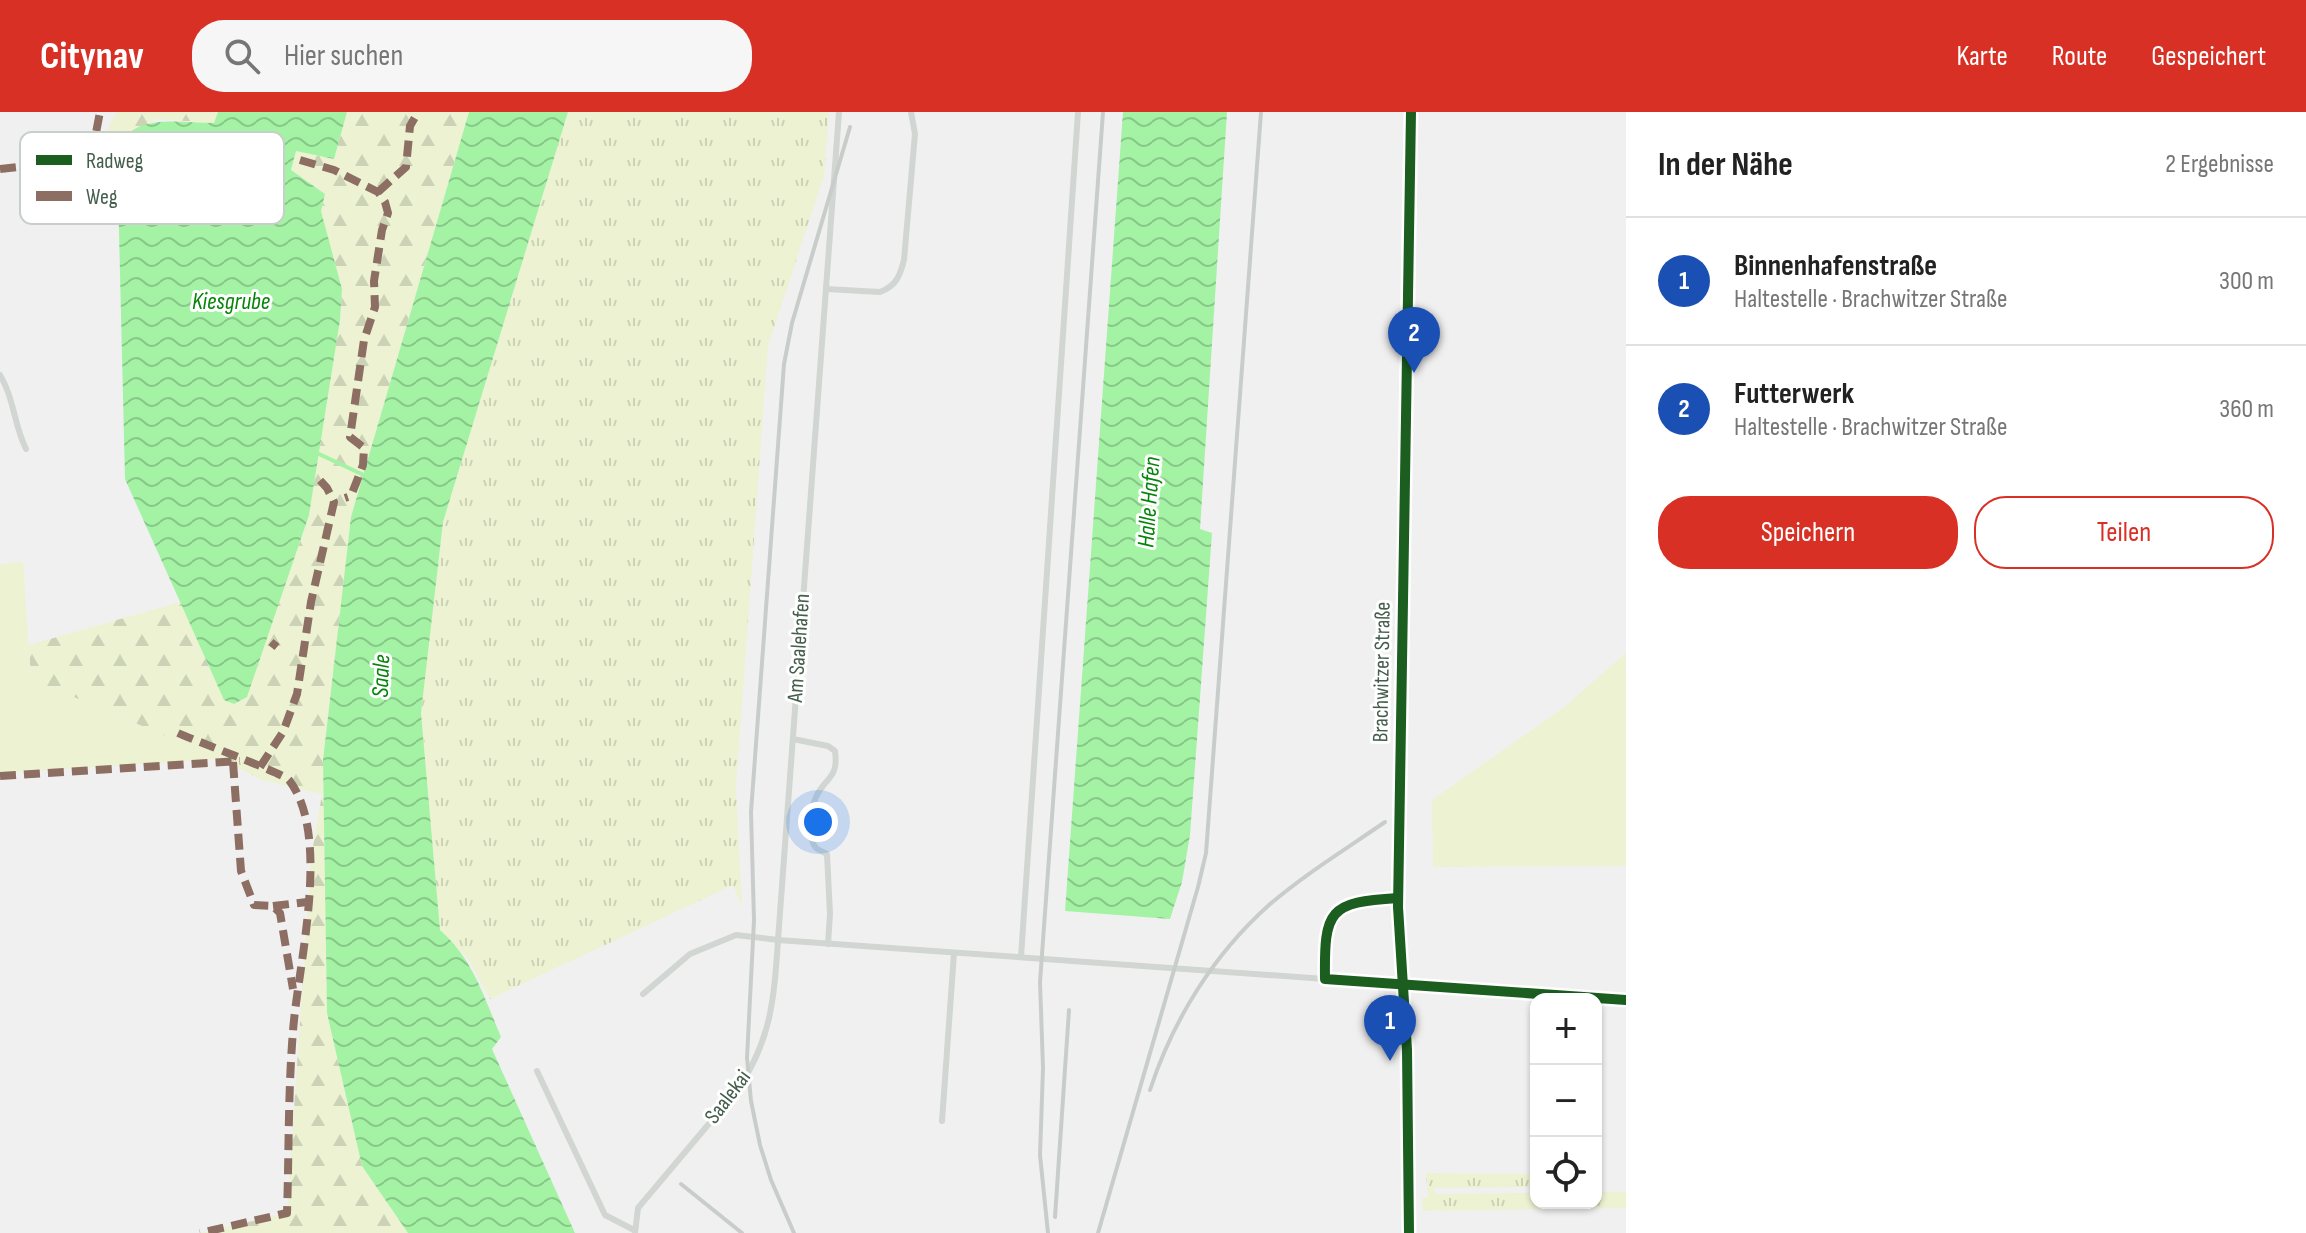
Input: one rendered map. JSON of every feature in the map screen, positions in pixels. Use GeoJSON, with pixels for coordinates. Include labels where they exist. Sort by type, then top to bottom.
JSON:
{"type":"FeatureCollection","features":[{"type":"Feature","properties":{"kind":"street","name":"Brachwitzer Straße"},"geometry":{"type":"LineString","coordinates":[[1409,1233],[1407,1050],[1398,898],[1411,112]]}},
{"type":"Feature","properties":{"kind":"street"},"geometry":{"type":"LineString","coordinates":[[1398,898],[1352,903],[1333,917],[1326,936],[1325,979],[1626,1000]]}},
{"type":"Feature","properties":{"kind":"lane","name":"Am Saalehafen"},"geometry":{"type":"LineString","coordinates":[[778,940],[839,112]]}},
{"type":"Feature","properties":{"kind":"lane"},"geometry":{"type":"LineString","coordinates":[[826,289],[880,292],[898,279],[904,260],[915,134],[911,112]]}},
{"type":"Feature","properties":{"kind":"lane"},"geometry":{"type":"LineString","coordinates":[[1021,957],[1078,112]]}},
{"type":"Feature","properties":{"kind":"lane"},"geometry":{"type":"LineString","coordinates":[[0,375],[26,449]]}},
{"type":"Feature","properties":{"kind":"lane"},"geometry":{"type":"LineString","coordinates":[[793,739],[828,746],[835,751],[837,764],[829,781],[816,796],[811,840],[816,848],[827,854],[828,944]]}},
{"type":"Feature","properties":{"kind":"lane"},"geometry":{"type":"LineString","coordinates":[[643,994],[690,954],[736,935],[1325,979]]}},
{"type":"Feature","properties":{"kind":"lane","name":"Saalekai"},"geometry":{"type":"LineString","coordinates":[[634,1231],[638,1208],[748,1075],[762,1047],[771,1015],[778,940]]}},
{"type":"Feature","properties":{"kind":"lane"},"geometry":{"type":"LineString","coordinates":[[942,1121],[954,953]]}},
{"type":"Feature","properties":{"kind":"lane"},"geometry":{"type":"LineString","coordinates":[[537,1071],[605,1215],[634,1231]]}},
{"type":"Feature","properties":{"kind":"green space"},"geometry":{"type":"Polygon","coordinates":[[[116,112],[218,112],[215,123],[157,119],[132,132],[106,132],[116,112]]]}},
{"type":"Feature","properties":{"kind":"green space"},"geometry":{"type":"Polygon","coordinates":[[[347,112],[469,112],[351,517],[323,760],[327,1013],[362,1166],[408,1233],[200,1233],[287,1213],[311,858],[322,794],[262,780],[31,679],[29,645],[180,602],[224,700],[247,697],[309,515],[340,320],[342,289],[321,211],[325,194],[291,171],[296,151],[334,159],[347,112]]]}},
{"type":"Feature","properties":{"kind":"green space"},"geometry":{"type":"Polygon","coordinates":[[[568,112],[829,112],[824,176],[768,346],[736,787],[742,907],[733,885],[490,999],[468,959],[440,930],[421,713],[443,522],[568,112]]]}},
{"type":"Feature","properties":{"kind":"green space"},"geometry":{"type":"Polygon","coordinates":[[[23,562],[31,679],[220,759],[0,773],[0,564],[23,562]]]}},
{"type":"Feature","properties":{"kind":"green space"},"geometry":{"type":"Polygon","coordinates":[[[1626,653],[1626,866],[1433,867],[1432,800],[1563,708],[1626,653]]]}},
{"type":"Feature","properties":{"kind":"green space"},"geometry":{"type":"Polygon","coordinates":[[[1426,1173],[1530,1174],[1530,1187],[1434,1188],[1435,1194],[1530,1193],[1530,1209],[1558,1209],[1423,1211],[1422,1198],[1428,1197],[1426,1173]]]}},
{"type":"Feature","properties":{"kind":"green space"},"geometry":{"type":"Polygon","coordinates":[[[1602,1192],[1626,1192],[1626,1208],[1602,1208],[1602,1192]]]}},
{"type":"Feature","properties":{"kind":"water","name":"Kiesgrube"},"geometry":{"type":"Polygon","coordinates":[[[218,112],[347,112],[334,159],[296,151],[291,170],[325,194],[321,211],[342,289],[340,320],[309,515],[247,697],[234,704],[224,700],[125,479],[119,224],[284,224],[284,132],[131,132],[158,122],[214,123],[218,112]]]}},
{"type":"Feature","properties":{"kind":"water","name":"Saale"},"geometry":{"type":"Polygon","coordinates":[[[469,112],[568,112],[443,522],[421,713],[440,930],[461,953],[483,993],[501,1037],[492,1049],[575,1233],[408,1233],[362,1166],[327,1013],[323,760],[351,517],[469,112]]]}},
{"type":"Feature","properties":{"kind":"water","name":"Halle Hafen"},"geometry":{"type":"Polygon","coordinates":[[[1123,112],[1227,112],[1200,529],[1212,533],[1190,835],[1182,882],[1170,919],[1065,911],[1123,112]]]}},
{"type":"Feature","properties":{"kind":"waterway"},"geometry":{"type":"LineString","coordinates":[[319,454],[368,477]]}},
{"type":"Feature","properties":{"kind":"railway"},"geometry":{"type":"LineString","coordinates":[[1048,1233],[1040,1155],[1043,1068],[1040,982],[1103,112]]}},
{"type":"Feature","properties":{"kind":"railway"},"geometry":{"type":"LineString","coordinates":[[1098,1233],[1206,853],[1261,112]]}},
{"type":"Feature","properties":{"kind":"railway"},"geometry":{"type":"LineString","coordinates":[[794,1233],[771,1180],[751,1101],[747,1058],[754,920],[751,812],[784,364],[792,323],[850,127]]}},
{"type":"Feature","properties":{"kind":"railway"},"geometry":{"type":"LineString","coordinates":[[1150,1090],[1183,1014],[1230,945],[1269,905],[1385,822]]}},
{"type":"Feature","properties":{"kind":"railway"},"geometry":{"type":"LineString","coordinates":[[1055,1217],[1069,1010]]}},
{"type":"Feature","properties":{"kind":"railway"},"geometry":{"type":"LineString","coordinates":[[681,1184],[742,1233]]}},
{"type":"Feature","properties":{"kind":"marked path"},"geometry":{"type":"LineString","coordinates":[[96,132],[100,112]]}},
{"type":"Feature","properties":{"kind":"marked path"},"geometry":{"type":"LineString","coordinates":[[378,192],[406,167],[410,126],[418,112]]}},
{"type":"Feature","properties":{"kind":"marked path"},"geometry":{"type":"LineString","coordinates":[[300,160],[334,170],[378,192],[388,213],[382,230],[374,281],[375,307],[364,340],[350,437],[364,448],[363,465],[351,496],[345,498]]}},
{"type":"Feature","properties":{"kind":"marked path"},"geometry":{"type":"LineString","coordinates":[[0,169],[20,167]]}},
{"type":"Feature","properties":{"kind":"marked path"},"geometry":{"type":"LineString","coordinates":[[260,767],[283,732],[297,694],[311,602],[334,502],[317,477]]}},
{"type":"Feature","properties":{"kind":"marked path"},"geometry":{"type":"LineString","coordinates":[[271,642],[277,647]]}},
{"type":"Feature","properties":{"kind":"marked path"},"geometry":{"type":"LineString","coordinates":[[178,733],[289,780],[302,804],[310,866],[309,901],[291,1054],[287,1213],[200,1233]]}},
{"type":"Feature","properties":{"kind":"marked path"},"geometry":{"type":"LineString","coordinates":[[0,776],[240,761]]}},
{"type":"Feature","properties":{"kind":"marked path"},"geometry":{"type":"LineString","coordinates":[[233,762],[241,871],[254,905],[273,906],[280,913],[293,989]]}},
{"type":"Feature","properties":{"kind":"marked path"},"geometry":{"type":"LineString","coordinates":[[273,906],[307,902]]}},
{"type":"Feature","properties":{"kind":"cycle path"},"geometry":{"type":"LineString","coordinates":[[1409,1233],[1407,1050],[1398,907],[1411,112]]}},
{"type":"Feature","properties":{"kind":"cycle path"},"geometry":{"type":"LineString","coordinates":[[1398,898],[1357,903],[1335,914],[1326,938],[1325,979],[1626,1000]]}},
{"type":"Feature","properties":{"kind":"place","name":"Futterwerk"},"geometry":{"type":"Point","coordinates":[1414,373]}},
{"type":"Feature","properties":{"kind":"place","name":"Binnenhafenstraße"},"geometry":{"type":"Point","coordinates":[1390,1061]}}]}
